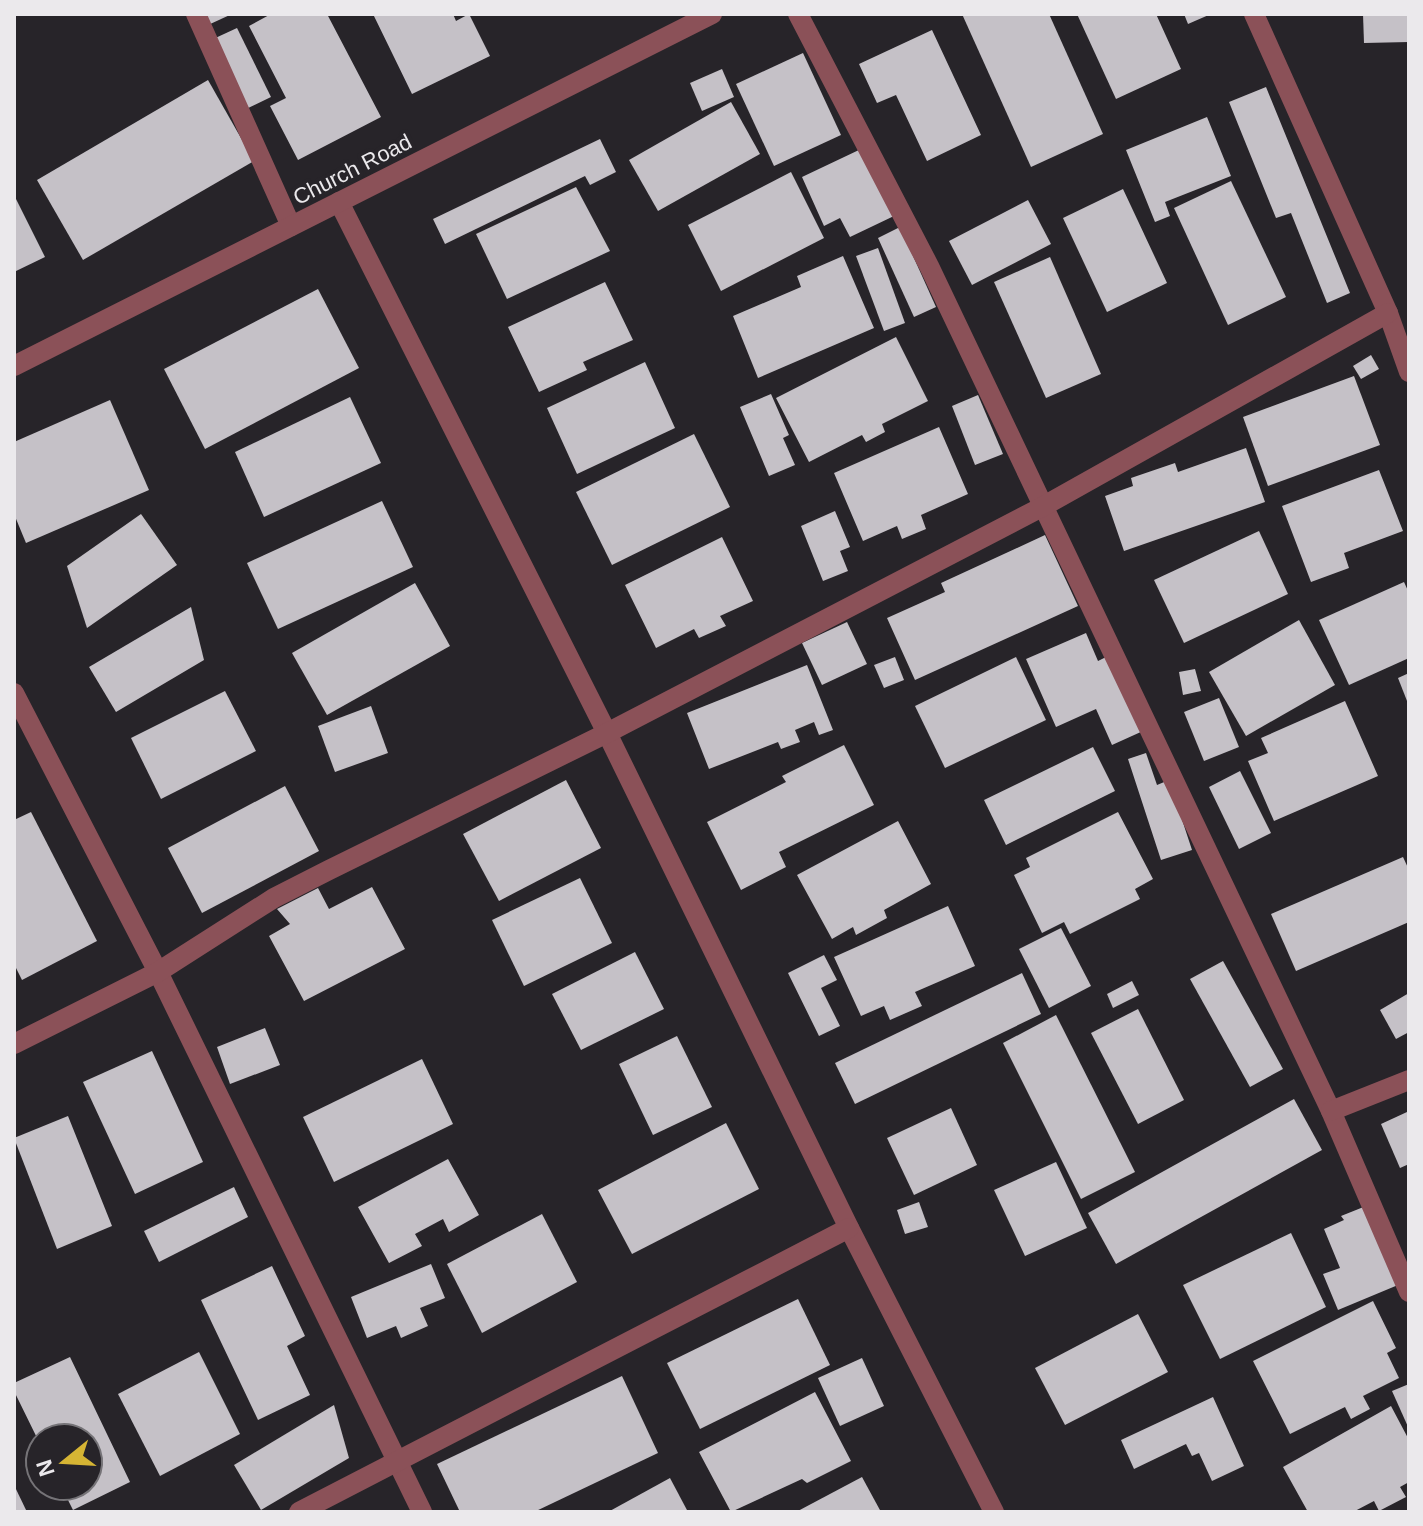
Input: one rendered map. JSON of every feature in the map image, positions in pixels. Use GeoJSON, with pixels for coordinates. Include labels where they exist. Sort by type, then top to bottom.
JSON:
{"type":"FeatureCollection","features":[{"type":"Feature","properties":{"kind":"street"},"geometry":{"type":"LineString","coordinates":[[196,14],[291,226]]}},
{"type":"Feature","properties":{"kind":"street","name":"Church Road"},"geometry":{"type":"LineString","coordinates":[[14,366],[712,14]]}},
{"type":"Feature","properties":{"kind":"street"},"geometry":{"type":"LineString","coordinates":[[798,14],[929,266],[1331,1111],[1409,1292]]}},
{"type":"Feature","properties":{"kind":"street"},"geometry":{"type":"LineString","coordinates":[[1254,14],[1388,313],[1409,372]]}},
{"type":"Feature","properties":{"kind":"street"},"geometry":{"type":"LineString","coordinates":[[339,202],[607,733],[849,1228],[994,1512]]}},
{"type":"Feature","properties":{"kind":"street"},"geometry":{"type":"LineString","coordinates":[[14,1044],[158,972],[274,898],[607,733],[1042,507],[1388,313]]}},
{"type":"Feature","properties":{"kind":"street"},"geometry":{"type":"LineString","coordinates":[[14,693],[158,972],[422,1512]]}},
{"type":"Feature","properties":{"kind":"street"},"geometry":{"type":"LineString","coordinates":[[1331,1111],[1409,1080]]}},
{"type":"Feature","properties":{"kind":"street"},"geometry":{"type":"LineString","coordinates":[[299,1512],[849,1228]]}},
{"type":"Feature","properties":{"kind":"building"},"geometry":{"type":"Polygon","coordinates":[[[204,14],[232,14],[208,25],[204,14]]]}},
{"type":"Feature","properties":{"kind":"building"},"geometry":{"type":"Polygon","coordinates":[[[271,14],[327,14],[381,117],[298,160],[270,106],[286,98],[249,26],[271,14]]]}},
{"type":"Feature","properties":{"kind":"building"},"geometry":{"type":"Polygon","coordinates":[[[373,14],[453,14],[456,21],[469,14],[490,56],[412,94],[373,14]]]}},
{"type":"Feature","properties":{"kind":"building"},"geometry":{"type":"Polygon","coordinates":[[[962,14],[1049,14],[1103,134],[1031,167],[962,14]]]}},
{"type":"Feature","properties":{"kind":"building"},"geometry":{"type":"Polygon","coordinates":[[[1077,14],[1156,14],[1181,69],[1116,99],[1077,14]]]}},
{"type":"Feature","properties":{"kind":"building"},"geometry":{"type":"Polygon","coordinates":[[[1184,14],[1211,14],[1188,24],[1184,14]]]}},
{"type":"Feature","properties":{"kind":"building"},"geometry":{"type":"Polygon","coordinates":[[[1363,14],[1409,14],[1409,42],[1364,43],[1363,14]]]}},
{"type":"Feature","properties":{"kind":"building"},"geometry":{"type":"Polygon","coordinates":[[[237,28],[271,97],[244,110],[211,40],[237,28]]]}},
{"type":"Feature","properties":{"kind":"building"},"geometry":{"type":"Polygon","coordinates":[[[932,30],[981,135],[927,161],[896,95],[877,103],[859,64],[932,30]]]}},
{"type":"Feature","properties":{"kind":"building"},"geometry":{"type":"Polygon","coordinates":[[[803,53],[841,135],[774,166],[736,84],[803,53]]]}},
{"type":"Feature","properties":{"kind":"building"},"geometry":{"type":"Polygon","coordinates":[[[722,69],[734,97],[702,111],[690,83],[722,69]]]}},
{"type":"Feature","properties":{"kind":"building"},"geometry":{"type":"Polygon","coordinates":[[[208,80],[254,161],[83,260],[37,180],[208,80]]]}},
{"type":"Feature","properties":{"kind":"building"},"geometry":{"type":"Polygon","coordinates":[[[1266,87],[1350,293],[1327,303],[1291,213],[1276,218],[1229,102],[1266,87]]]}},
{"type":"Feature","properties":{"kind":"building"},"geometry":{"type":"Polygon","coordinates":[[[731,102],[760,154],[658,211],[629,160],[731,102]]]}},
{"type":"Feature","properties":{"kind":"building"},"geometry":{"type":"Polygon","coordinates":[[[1207,117],[1231,176],[1165,202],[1170,216],[1155,222],[1126,150],[1207,117]]]}},
{"type":"Feature","properties":{"kind":"building"},"geometry":{"type":"Polygon","coordinates":[[[600,139],[616,172],[590,185],[585,176],[445,244],[433,219],[600,139]]]}},
{"type":"Feature","properties":{"kind":"building"},"geometry":{"type":"Polygon","coordinates":[[[861,149],[894,216],[850,237],[840,218],[824,226],[802,177],[861,149]]]}},
{"type":"Feature","properties":{"kind":"building"},"geometry":{"type":"Polygon","coordinates":[[[791,172],[824,238],[721,291],[688,225],[791,172]]]}},
{"type":"Feature","properties":{"kind":"building"},"geometry":{"type":"Polygon","coordinates":[[[1231,181],[1286,297],[1228,325],[1174,208],[1231,181]]]}},
{"type":"Feature","properties":{"kind":"building"},"geometry":{"type":"Polygon","coordinates":[[[576,187],[610,251],[507,299],[476,234],[576,187]]]}},
{"type":"Feature","properties":{"kind":"building"},"geometry":{"type":"Polygon","coordinates":[[[1123,189],[1167,283],[1107,312],[1063,218],[1123,189]]]}},
{"type":"Feature","properties":{"kind":"building"},"geometry":{"type":"Polygon","coordinates":[[[14,195],[45,257],[14,272],[14,195]]]}},
{"type":"Feature","properties":{"kind":"building"},"geometry":{"type":"Polygon","coordinates":[[[1028,200],[1051,244],[972,285],[949,241],[1028,200]]]}},
{"type":"Feature","properties":{"kind":"building"},"geometry":{"type":"Polygon","coordinates":[[[900,227],[936,307],[914,317],[878,238],[900,227]]]}},
{"type":"Feature","properties":{"kind":"building"},"geometry":{"type":"Polygon","coordinates":[[[878,248],[905,323],[884,331],[856,256],[878,248]]]}},
{"type":"Feature","properties":{"kind":"building"},"geometry":{"type":"Polygon","coordinates":[[[843,256],[874,328],[758,378],[733,316],[801,287],[797,276],[843,256]]]}},
{"type":"Feature","properties":{"kind":"building"},"geometry":{"type":"Polygon","coordinates":[[[1050,257],[1101,374],[1046,398],[994,282],[1050,257]]]}},
{"type":"Feature","properties":{"kind":"building"},"geometry":{"type":"Polygon","coordinates":[[[605,282],[633,340],[583,362],[587,370],[539,392],[508,327],[605,282]]]}},
{"type":"Feature","properties":{"kind":"building"},"geometry":{"type":"Polygon","coordinates":[[[318,289],[359,368],[205,449],[164,369],[318,289]]]}},
{"type":"Feature","properties":{"kind":"building"},"geometry":{"type":"Polygon","coordinates":[[[896,337],[928,401],[882,424],[885,432],[866,442],[862,435],[809,462],[776,398],[896,337]]]}},
{"type":"Feature","properties":{"kind":"building"},"geometry":{"type":"Polygon","coordinates":[[[1371,355],[1379,369],[1361,379],[1353,366],[1371,355]]]}},
{"type":"Feature","properties":{"kind":"building"},"geometry":{"type":"Polygon","coordinates":[[[645,362],[675,428],[577,474],[547,408],[645,362]]]}},
{"type":"Feature","properties":{"kind":"building"},"geometry":{"type":"Polygon","coordinates":[[[1354,376],[1380,445],[1268,486],[1243,417],[1354,376]]]}},
{"type":"Feature","properties":{"kind":"building"},"geometry":{"type":"Polygon","coordinates":[[[771,394],[789,435],[783,438],[795,465],[769,476],[740,407],[771,394]]]}},
{"type":"Feature","properties":{"kind":"building"},"geometry":{"type":"Polygon","coordinates":[[[978,395],[1003,454],[975,465],[952,406],[978,395]]]}},
{"type":"Feature","properties":{"kind":"building"},"geometry":{"type":"Polygon","coordinates":[[[350,397],[381,463],[264,517],[235,452],[350,397]]]}},
{"type":"Feature","properties":{"kind":"building"},"geometry":{"type":"Polygon","coordinates":[[[110,400],[149,490],[26,543],[14,514],[14,442],[110,400]]]}},
{"type":"Feature","properties":{"kind":"building"},"geometry":{"type":"Polygon","coordinates":[[[939,427],[968,494],[921,515],[926,529],[902,539],[897,526],[863,541],[834,473],[939,427]]]}},
{"type":"Feature","properties":{"kind":"building"},"geometry":{"type":"Polygon","coordinates":[[[694,434],[730,507],[612,565],[576,492],[694,434]]]}},
{"type":"Feature","properties":{"kind":"building"},"geometry":{"type":"Polygon","coordinates":[[[1246,448],[1265,502],[1124,551],[1105,496],[1133,486],[1131,478],[1175,463],[1178,472],[1246,448]]]}},
{"type":"Feature","properties":{"kind":"building"},"geometry":{"type":"Polygon","coordinates":[[[1379,470],[1403,531],[1344,553],[1349,568],[1311,582],[1282,506],[1379,470]]]}},
{"type":"Feature","properties":{"kind":"building"},"geometry":{"type":"Polygon","coordinates":[[[382,501],[413,567],[278,629],[247,563],[382,501]]]}},
{"type":"Feature","properties":{"kind":"building"},"geometry":{"type":"Polygon","coordinates":[[[835,511],[850,547],[840,551],[848,571],[823,581],[801,526],[835,511]]]}},
{"type":"Feature","properties":{"kind":"building"},"geometry":{"type":"Polygon","coordinates":[[[141,514],[177,565],[87,628],[67,566],[141,514]]]}},
{"type":"Feature","properties":{"kind":"building"},"geometry":{"type":"Polygon","coordinates":[[[1259,531],[1288,594],[1184,643],[1154,580],[1259,531]]]}},
{"type":"Feature","properties":{"kind":"building"},"geometry":{"type":"Polygon","coordinates":[[[1045,535],[1078,606],[915,680],[887,618],[945,592],[941,583],[1045,535]]]}},
{"type":"Feature","properties":{"kind":"building"},"geometry":{"type":"Polygon","coordinates":[[[722,537],[753,601],[720,616],[726,626],[699,638],[694,629],[656,648],[625,585],[722,537]]]}},
{"type":"Feature","properties":{"kind":"building"},"geometry":{"type":"Polygon","coordinates":[[[1404,582],[1409,593],[1409,658],[1349,685],[1319,620],[1404,582]]]}},
{"type":"Feature","properties":{"kind":"building"},"geometry":{"type":"Polygon","coordinates":[[[415,583],[450,646],[327,715],[292,653],[415,583]]]}},
{"type":"Feature","properties":{"kind":"building"},"geometry":{"type":"Polygon","coordinates":[[[191,607],[204,660],[116,712],[89,667],[191,607]]]}},
{"type":"Feature","properties":{"kind":"building"},"geometry":{"type":"Polygon","coordinates":[[[1299,620],[1335,685],[1246,736],[1209,672],[1299,620]]]}},
{"type":"Feature","properties":{"kind":"building"},"geometry":{"type":"Polygon","coordinates":[[[847,622],[867,664],[822,685],[802,643],[847,622]]]}},
{"type":"Feature","properties":{"kind":"building"},"geometry":{"type":"Polygon","coordinates":[[[1086,633],[1098,661],[1110,655],[1143,731],[1112,745],[1096,709],[1056,727],[1026,659],[1086,633]]]}},
{"type":"Feature","properties":{"kind":"building"},"geometry":{"type":"Polygon","coordinates":[[[895,657],[904,680],[884,688],[874,665],[895,657]]]}},
{"type":"Feature","properties":{"kind":"building"},"geometry":{"type":"Polygon","coordinates":[[[1016,657],[1046,720],[945,768],[915,706],[1016,657]]]}},
{"type":"Feature","properties":{"kind":"building"},"geometry":{"type":"Polygon","coordinates":[[[807,665],[833,730],[819,735],[814,722],[795,730],[800,742],[781,749],[778,742],[709,769],[687,713],[807,665]]]}},
{"type":"Feature","properties":{"kind":"building"},"geometry":{"type":"Polygon","coordinates":[[[1195,669],[1201,691],[1183,695],[1179,672],[1195,669]]]}},
{"type":"Feature","properties":{"kind":"building"},"geometry":{"type":"Polygon","coordinates":[[[1409,673],[1409,706],[1398,678],[1409,673]]]}},
{"type":"Feature","properties":{"kind":"building"},"geometry":{"type":"Polygon","coordinates":[[[225,691],[256,751],[161,799],[131,738],[225,691]]]}},
{"type":"Feature","properties":{"kind":"building"},"geometry":{"type":"Polygon","coordinates":[[[1219,698],[1239,747],[1204,761],[1184,712],[1219,698]]]}},
{"type":"Feature","properties":{"kind":"building"},"geometry":{"type":"Polygon","coordinates":[[[1345,701],[1378,776],[1274,821],[1248,761],[1268,753],[1261,738],[1345,701]]]}},
{"type":"Feature","properties":{"kind":"building"},"geometry":{"type":"Polygon","coordinates":[[[371,706],[388,753],[335,772],[318,726],[371,706]]]}},
{"type":"Feature","properties":{"kind":"building"},"geometry":{"type":"Polygon","coordinates":[[[844,745],[874,805],[779,852],[786,867],[741,890],[707,822],[786,782],[782,776],[844,745]]]}},
{"type":"Feature","properties":{"kind":"building"},"geometry":{"type":"Polygon","coordinates":[[[1093,747],[1115,791],[1006,845],[984,800],[1093,747]]]}},
{"type":"Feature","properties":{"kind":"building"},"geometry":{"type":"Polygon","coordinates":[[[1146,753],[1157,785],[1169,780],[1192,850],[1161,860],[1128,759],[1146,753]]]}},
{"type":"Feature","properties":{"kind":"building"},"geometry":{"type":"Polygon","coordinates":[[[1240,771],[1271,833],[1239,849],[1209,787],[1240,771]]]}},
{"type":"Feature","properties":{"kind":"building"},"geometry":{"type":"Polygon","coordinates":[[[566,780],[601,848],[499,901],[463,834],[566,780]]]}},
{"type":"Feature","properties":{"kind":"building"},"geometry":{"type":"Polygon","coordinates":[[[285,786],[319,851],[202,913],[168,848],[285,786]]]}},
{"type":"Feature","properties":{"kind":"building"},"geometry":{"type":"Polygon","coordinates":[[[31,812],[97,941],[22,980],[14,964],[14,820],[31,812]]]}},
{"type":"Feature","properties":{"kind":"building"},"geometry":{"type":"Polygon","coordinates":[[[1118,812],[1153,879],[1135,889],[1140,899],[1070,934],[1064,922],[1042,933],[1014,875],[1030,867],[1026,858],[1118,812]]]}},
{"type":"Feature","properties":{"kind":"building"},"geometry":{"type":"Polygon","coordinates":[[[898,821],[931,884],[884,910],[887,918],[856,935],[853,927],[832,939],[797,875],[898,821]]]}},
{"type":"Feature","properties":{"kind":"building"},"geometry":{"type":"Polygon","coordinates":[[[1403,857],[1409,870],[1409,922],[1296,971],[1271,914],[1403,857]]]}},
{"type":"Feature","properties":{"kind":"building"},"geometry":{"type":"Polygon","coordinates":[[[580,878],[612,943],[524,986],[492,920],[580,878]]]}},
{"type":"Feature","properties":{"kind":"building"},"geometry":{"type":"Polygon","coordinates":[[[372,887],[405,949],[304,1001],[269,936],[290,924],[277,909],[318,888],[329,909],[372,887]]]}},
{"type":"Feature","properties":{"kind":"building"},"geometry":{"type":"Polygon","coordinates":[[[948,906],[975,966],[915,992],[922,1006],[890,1020],[884,1006],[861,1016],[834,957],[948,906]]]}},
{"type":"Feature","properties":{"kind":"building"},"geometry":{"type":"Polygon","coordinates":[[[1061,928],[1091,986],[1049,1008],[1019,949],[1061,928]]]}},
{"type":"Feature","properties":{"kind":"building"},"geometry":{"type":"Polygon","coordinates":[[[635,952],[664,1009],[581,1050],[552,994],[635,952]]]}},
{"type":"Feature","properties":{"kind":"building"},"geometry":{"type":"Polygon","coordinates":[[[824,955],[837,980],[821,988],[840,1026],[819,1036],[788,973],[824,955]]]}},
{"type":"Feature","properties":{"kind":"building"},"geometry":{"type":"Polygon","coordinates":[[[1223,961],[1283,1069],[1250,1087],[1190,979],[1223,961]]]}},
{"type":"Feature","properties":{"kind":"building"},"geometry":{"type":"Polygon","coordinates":[[[1022,973],[1041,1014],[855,1104],[835,1063],[1022,973]]]}},
{"type":"Feature","properties":{"kind":"building"},"geometry":{"type":"Polygon","coordinates":[[[1132,981],[1139,995],[1113,1008],[1107,994],[1132,981]]]}},
{"type":"Feature","properties":{"kind":"building"},"geometry":{"type":"Polygon","coordinates":[[[1409,993],[1409,1032],[1396,1039],[1380,1010],[1409,993]]]}},
{"type":"Feature","properties":{"kind":"building"},"geometry":{"type":"Polygon","coordinates":[[[1138,1009],[1184,1100],[1138,1124],[1091,1033],[1138,1009]]]}},
{"type":"Feature","properties":{"kind":"building"},"geometry":{"type":"Polygon","coordinates":[[[1056,1015],[1135,1172],[1081,1199],[1003,1043],[1056,1015]]]}},
{"type":"Feature","properties":{"kind":"building"},"geometry":{"type":"Polygon","coordinates":[[[265,1028],[280,1065],[230,1084],[217,1047],[265,1028]]]}},
{"type":"Feature","properties":{"kind":"building"},"geometry":{"type":"Polygon","coordinates":[[[677,1036],[712,1107],[653,1135],[619,1064],[677,1036]]]}},
{"type":"Feature","properties":{"kind":"building"},"geometry":{"type":"Polygon","coordinates":[[[152,1051],[203,1162],[135,1194],[83,1082],[152,1051]]]}},
{"type":"Feature","properties":{"kind":"building"},"geometry":{"type":"Polygon","coordinates":[[[422,1059],[453,1124],[334,1182],[303,1117],[422,1059]]]}},
{"type":"Feature","properties":{"kind":"building"},"geometry":{"type":"Polygon","coordinates":[[[1294,1099],[1322,1150],[1116,1264],[1088,1213],[1294,1099]]]}},
{"type":"Feature","properties":{"kind":"building"},"geometry":{"type":"Polygon","coordinates":[[[951,1108],[977,1165],[914,1195],[887,1138],[951,1108]]]}},
{"type":"Feature","properties":{"kind":"building"},"geometry":{"type":"Polygon","coordinates":[[[1407,1112],[1409,1164],[1400,1168],[1381,1124],[1407,1112]]]}},
{"type":"Feature","properties":{"kind":"building"},"geometry":{"type":"Polygon","coordinates":[[[68,1116],[112,1226],[57,1249],[14,1138],[68,1116]]]}},
{"type":"Feature","properties":{"kind":"building"},"geometry":{"type":"Polygon","coordinates":[[[726,1123],[759,1189],[632,1254],[598,1190],[726,1123]]]}},
{"type":"Feature","properties":{"kind":"building"},"geometry":{"type":"Polygon","coordinates":[[[448,1159],[479,1215],[449,1232],[443,1219],[415,1234],[422,1246],[389,1263],[358,1207],[448,1159]]]}},
{"type":"Feature","properties":{"kind":"building"},"geometry":{"type":"Polygon","coordinates":[[[1056,1162],[1087,1228],[1025,1256],[994,1190],[1056,1162]]]}},
{"type":"Feature","properties":{"kind":"building"},"geometry":{"type":"Polygon","coordinates":[[[234,1187],[248,1217],[159,1262],[144,1231],[234,1187]]]}},
{"type":"Feature","properties":{"kind":"building"},"geometry":{"type":"Polygon","coordinates":[[[919,1202],[928,1227],[905,1234],[897,1210],[919,1202]]]}},
{"type":"Feature","properties":{"kind":"building"},"geometry":{"type":"Polygon","coordinates":[[[1366,1206],[1398,1285],[1338,1310],[1323,1274],[1340,1268],[1324,1229],[1344,1220],[1341,1216],[1366,1206]]]}},
{"type":"Feature","properties":{"kind":"building"},"geometry":{"type":"Polygon","coordinates":[[[542,1214],[577,1282],[482,1333],[447,1264],[542,1214]]]}},
{"type":"Feature","properties":{"kind":"building"},"geometry":{"type":"Polygon","coordinates":[[[1291,1233],[1326,1307],[1220,1359],[1183,1285],[1291,1233]]]}},
{"type":"Feature","properties":{"kind":"building"},"geometry":{"type":"Polygon","coordinates":[[[431,1264],[445,1298],[420,1308],[428,1326],[401,1338],[396,1326],[367,1338],[351,1297],[431,1264]]]}},
{"type":"Feature","properties":{"kind":"building"},"geometry":{"type":"Polygon","coordinates":[[[272,1266],[305,1336],[287,1346],[310,1395],[258,1420],[201,1300],[272,1266]]]}},
{"type":"Feature","properties":{"kind":"building"},"geometry":{"type":"Polygon","coordinates":[[[798,1299],[830,1365],[700,1429],[667,1363],[798,1299]]]}},
{"type":"Feature","properties":{"kind":"building"},"geometry":{"type":"Polygon","coordinates":[[[1373,1301],[1396,1348],[1387,1353],[1399,1378],[1363,1396],[1370,1409],[1351,1419],[1345,1407],[1290,1434],[1253,1361],[1373,1301]]]}},
{"type":"Feature","properties":{"kind":"building"},"geometry":{"type":"Polygon","coordinates":[[[1138,1314],[1168,1372],[1065,1425],[1035,1368],[1138,1314]]]}},
{"type":"Feature","properties":{"kind":"building"},"geometry":{"type":"Polygon","coordinates":[[[199,1352],[240,1434],[160,1476],[118,1394],[199,1352]]]}},
{"type":"Feature","properties":{"kind":"building"},"geometry":{"type":"Polygon","coordinates":[[[70,1357],[101,1422],[29,1422],[14,1391],[14,1383],[70,1357]]]}},
{"type":"Feature","properties":{"kind":"building"},"geometry":{"type":"Polygon","coordinates":[[[862,1358],[884,1406],[840,1426],[818,1378],[862,1358]]]}},
{"type":"Feature","properties":{"kind":"building"},"geometry":{"type":"Polygon","coordinates":[[[622,1376],[658,1453],[534,1512],[460,1512],[437,1464],[622,1376]]]}},
{"type":"Feature","properties":{"kind":"building"},"geometry":{"type":"Polygon","coordinates":[[[1409,1384],[1409,1429],[1392,1391],[1409,1384]]]}},
{"type":"Feature","properties":{"kind":"building"},"geometry":{"type":"Polygon","coordinates":[[[815,1392],[851,1461],[807,1483],[802,1479],[731,1512],[699,1452],[815,1392]]]}},
{"type":"Feature","properties":{"kind":"building"},"geometry":{"type":"Polygon","coordinates":[[[1213,1397],[1244,1466],[1212,1481],[1199,1453],[1192,1456],[1186,1444],[1134,1469],[1121,1440],[1213,1397]]]}},
{"type":"Feature","properties":{"kind":"building"},"geometry":{"type":"Polygon","coordinates":[[[334,1405],[349,1458],[261,1510],[234,1465],[334,1405]]]}},
{"type":"Feature","properties":{"kind":"building"},"geometry":{"type":"Polygon","coordinates":[[[1391,1406],[1409,1440],[1409,1482],[1400,1487],[1406,1497],[1379,1511],[1374,1501],[1353,1512],[1308,1512],[1283,1467],[1391,1406]]]}},
{"type":"Feature","properties":{"kind":"building"},"geometry":{"type":"Polygon","coordinates":[[[104,1428],[130,1482],[104,1495],[104,1428]]]}},
{"type":"Feature","properties":{"kind":"building"},"geometry":{"type":"Polygon","coordinates":[[[862,1477],[881,1512],[796,1512],[862,1477]]]}},
{"type":"Feature","properties":{"kind":"building"},"geometry":{"type":"Polygon","coordinates":[[[670,1478],[688,1512],[608,1512],[670,1478]]]}},
{"type":"Feature","properties":{"kind":"building"},"geometry":{"type":"Polygon","coordinates":[[[14,1485],[27,1512],[14,1512],[14,1485]]]}},
{"type":"Feature","properties":{"kind":"building"},"geometry":{"type":"Polygon","coordinates":[[[69,1502],[89,1502],[73,1510],[69,1502]]]}}]}
